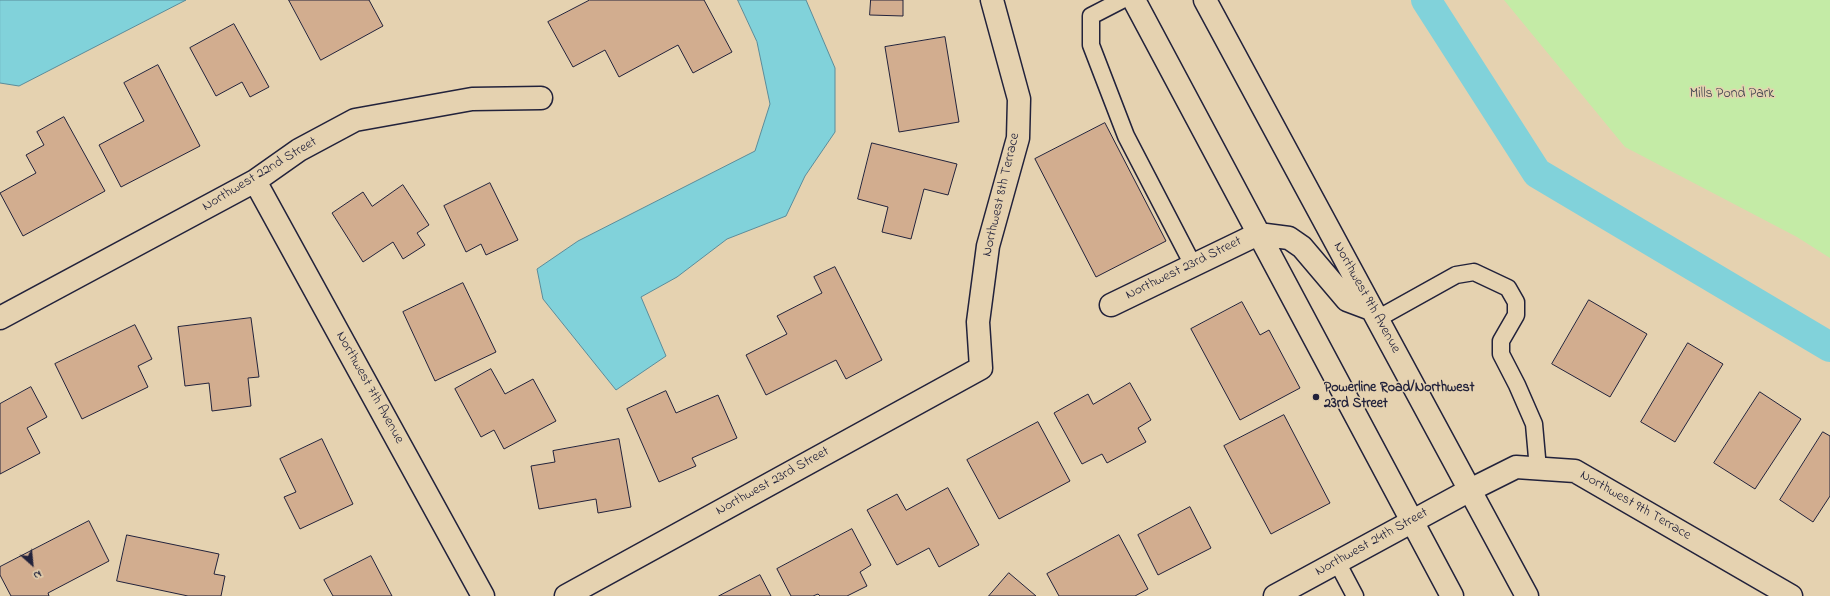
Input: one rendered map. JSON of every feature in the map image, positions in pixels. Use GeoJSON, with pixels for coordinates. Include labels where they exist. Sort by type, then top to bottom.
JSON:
{"type":"FeatureCollection","features":[{"type":"Feature","properties":{"kind":"street","name":"Northwest 8th Terrace"},"geometry":{"type":"LineString","coordinates":[[981,368],[978,322],[988,246],[1018,138],[1019,99],[992,0]]}},
{"type":"Feature","properties":{"kind":"street"},"geometry":{"type":"LineString","coordinates":[[1134,0],[1452,596]]}},
{"type":"Feature","properties":{"kind":"street","name":"Northwest 9th Avenue"},"geometry":{"type":"LineString","coordinates":[[1205,0],[1526,596]]}},
{"type":"Feature","properties":{"kind":"street","name":"Northwest 22nd Street"},"geometry":{"type":"LineString","coordinates":[[0,318],[255,181],[299,150],[355,120],[472,100],[541,98]]}},
{"type":"Feature","properties":{"kind":"street","name":"Northwest 7th Avenue"},"geometry":{"type":"LineString","coordinates":[[255,181],[483,596]]}},
{"type":"Feature","properties":{"kind":"street","name":"Northwest 23rd Street"},"geometry":{"type":"LineString","coordinates":[[1111,305],[1258,234]]}},
{"type":"Feature","properties":{"kind":"street"},"geometry":{"type":"LineString","coordinates":[[1258,234],[1289,238],[1302,246],[1347,300],[1374,314]]}},
{"type":"Feature","properties":{"kind":"street","name":"Northwest 23rd Street"},"geometry":{"type":"LineString","coordinates":[[566,596],[981,368]]}},
{"type":"Feature","properties":{"kind":"street","name":"Northwest 9th Terrace"},"geometry":{"type":"LineString","coordinates":[[1470,490],[1516,467],[1575,471],[1791,596]]}},
{"type":"Feature","properties":{"kind":"street","name":"Northwest 24th Street"},"geometry":{"type":"LineString","coordinates":[[1274,596],[1470,490]]}},
{"type":"Feature","properties":{"kind":"lane"},"geometry":{"type":"LineString","coordinates":[[1122,0],[1091,16],[1091,45],[1126,136],[1194,265]]}},
{"type":"Feature","properties":{"kind":"lane"},"geometry":{"type":"LineString","coordinates":[[1374,314],[1456,275],[1474,272],[1508,288],[1516,302],[1516,316],[1501,341],[1501,354],[1534,424],[1538,469]]}},
{"type":"Feature","properties":{"kind":"lane"},"geometry":{"type":"LineString","coordinates":[[1337,562],[1355,596]]}},
{"type":"Feature","properties":{"kind":"green space","name":"Mills Pond Park"},"geometry":{"type":"Polygon","coordinates":[[[1504,0],[1830,0],[1830,258],[1797,237],[1625,147],[1504,0]]]}},
{"type":"Feature","properties":{"kind":"water"},"geometry":{"type":"Polygon","coordinates":[[[0,0],[186,0],[19,86],[0,83],[0,0]]]}},
{"type":"Feature","properties":{"kind":"water"},"geometry":{"type":"Polygon","coordinates":[[[738,0],[806,0],[835,68],[835,132],[805,176],[786,216],[727,239],[677,277],[641,297],[666,356],[616,390],[543,299],[537,269],[578,241],[755,151],[770,104],[757,42],[738,0]]]}},
{"type":"Feature","properties":{"kind":"building"},"geometry":{"type":"Polygon","coordinates":[[[289,0],[369,0],[383,26],[321,60],[289,0]]]}},
{"type":"Feature","properties":{"kind":"building"},"geometry":{"type":"Polygon","coordinates":[[[590,0],[704,0],[732,52],[693,73],[678,45],[619,77],[605,50],[573,67],[548,22],[590,0]]]}},
{"type":"Feature","properties":{"kind":"building"},"geometry":{"type":"Polygon","coordinates":[[[871,0],[903,0],[903,16],[870,15],[871,0]]]}},
{"type":"Feature","properties":{"kind":"building"},"geometry":{"type":"Polygon","coordinates":[[[234,24],[269,87],[250,97],[242,82],[216,96],[190,48],[234,24]]]}},
{"type":"Feature","properties":{"kind":"building"},"geometry":{"type":"Polygon","coordinates":[[[945,37],[959,122],[899,132],[885,47],[945,37]]]}},
{"type":"Feature","properties":{"kind":"building"},"geometry":{"type":"Polygon","coordinates":[[[158,65],[200,146],[121,187],[99,145],[144,121],[124,83],[158,65]]]}},
{"type":"Feature","properties":{"kind":"building"},"geometry":{"type":"Polygon","coordinates":[[[64,117],[105,191],[23,236],[0,193],[36,173],[26,155],[44,145],[37,132],[64,117]]]}},
{"type":"Feature","properties":{"kind":"building"},"geometry":{"type":"Polygon","coordinates":[[[1105,123],[1166,241],[1096,277],[1035,159],[1105,123]]]}},
{"type":"Feature","properties":{"kind":"building"},"geometry":{"type":"Polygon","coordinates":[[[872,143],[957,164],[948,195],[924,189],[911,239],[882,232],[888,207],[858,199],[872,143]]]}},
{"type":"Feature","properties":{"kind":"building"},"geometry":{"type":"Polygon","coordinates":[[[490,183],[518,240],[486,255],[481,244],[466,252],[444,206],[490,183]]]}},
{"type":"Feature","properties":{"kind":"building"},"geometry":{"type":"Polygon","coordinates":[[[403,185],[429,225],[417,233],[425,245],[403,259],[393,242],[363,262],[332,213],[363,192],[372,206],[403,185]]]}},
{"type":"Feature","properties":{"kind":"building"},"geometry":{"type":"Polygon","coordinates":[[[835,267],[882,360],[846,379],[836,360],[766,395],[746,355],[787,334],[777,316],[822,293],[814,277],[835,267]]]}},
{"type":"Feature","properties":{"kind":"building"},"geometry":{"type":"Polygon","coordinates":[[[463,283],[496,352],[435,381],[403,312],[463,283]]]}},
{"type":"Feature","properties":{"kind":"building"},"geometry":{"type":"Polygon","coordinates":[[[1589,300],[1647,334],[1610,397],[1552,364],[1589,300]]]}},
{"type":"Feature","properties":{"kind":"building"},"geometry":{"type":"Polygon","coordinates":[[[1242,302],[1260,335],[1269,330],[1300,388],[1240,420],[1191,329],[1242,302]]]}},
{"type":"Feature","properties":{"kind":"building"},"geometry":{"type":"Polygon","coordinates":[[[251,318],[259,377],[248,378],[251,406],[212,411],[209,383],[185,386],[178,327],[251,318]]]}},
{"type":"Feature","properties":{"kind":"building"},"geometry":{"type":"Polygon","coordinates":[[[135,325],[152,359],[138,366],[148,387],[82,419],[55,364],[135,325]]]}},
{"type":"Feature","properties":{"kind":"building"},"geometry":{"type":"Polygon","coordinates":[[[1688,343],[1723,364],[1675,442],[1641,422],[1688,343]]]}},
{"type":"Feature","properties":{"kind":"building"},"geometry":{"type":"Polygon","coordinates":[[[491,369],[505,394],[533,379],[556,421],[504,449],[494,430],[481,437],[455,389],[491,369]]]}},
{"type":"Feature","properties":{"kind":"building"},"geometry":{"type":"Polygon","coordinates":[[[1130,383],[1151,420],[1138,428],[1146,442],[1107,463],[1102,454],[1082,464],[1054,413],[1088,394],[1093,404],[1130,383]]]}},
{"type":"Feature","properties":{"kind":"building"},"geometry":{"type":"Polygon","coordinates":[[[31,387],[47,417],[27,428],[40,453],[0,474],[0,404],[31,387]]]}},
{"type":"Feature","properties":{"kind":"building"},"geometry":{"type":"Polygon","coordinates":[[[666,391],[676,413],[718,395],[737,438],[692,458],[696,466],[659,482],[627,409],[666,391]]]}},
{"type":"Feature","properties":{"kind":"building"},"geometry":{"type":"Polygon","coordinates":[[[1760,392],[1801,419],[1755,489],[1714,463],[1760,392]]]}},
{"type":"Feature","properties":{"kind":"building"},"geometry":{"type":"Polygon","coordinates":[[[1284,415],[1330,503],[1271,534],[1224,446],[1284,415]]]}},
{"type":"Feature","properties":{"kind":"building"},"geometry":{"type":"Polygon","coordinates":[[[1038,422],[1070,481],[999,519],[967,460],[1038,422]]]}},
{"type":"Feature","properties":{"kind":"building"},"geometry":{"type":"Polygon","coordinates":[[[1823,432],[1830,436],[1830,496],[1813,522],[1780,500],[1823,432]]]}},
{"type":"Feature","properties":{"kind":"building"},"geometry":{"type":"Polygon","coordinates":[[[322,439],[353,504],[300,529],[284,497],[296,492],[280,459],[322,439]]]}},
{"type":"Feature","properties":{"kind":"building"},"geometry":{"type":"Polygon","coordinates":[[[619,439],[631,507],[598,513],[596,499],[539,509],[531,466],[555,462],[553,451],[619,439]]]}},
{"type":"Feature","properties":{"kind":"building"},"geometry":{"type":"Polygon","coordinates":[[[948,488],[979,545],[939,567],[929,548],[897,565],[867,510],[897,494],[906,510],[948,488]]]}},
{"type":"Feature","properties":{"kind":"building"},"geometry":{"type":"Polygon","coordinates":[[[1190,507],[1211,548],[1158,575],[1138,535],[1190,507]]]}},
{"type":"Feature","properties":{"kind":"building"},"geometry":{"type":"Polygon","coordinates":[[[89,521],[109,561],[48,593],[49,596],[11,596],[0,575],[0,567],[89,521]]]}},
{"type":"Feature","properties":{"kind":"building"},"geometry":{"type":"Polygon","coordinates":[[[852,529],[871,565],[860,572],[867,586],[847,596],[820,596],[818,594],[813,596],[791,596],[777,569],[852,529]]]}},
{"type":"Feature","properties":{"kind":"building"},"geometry":{"type":"Polygon","coordinates":[[[127,535],[219,554],[214,574],[225,576],[221,596],[188,596],[117,581],[127,535]]]}},
{"type":"Feature","properties":{"kind":"building"},"geometry":{"type":"Polygon","coordinates":[[[1119,535],[1148,589],[1135,596],[1059,596],[1047,574],[1119,535]]]}},
{"type":"Feature","properties":{"kind":"building"},"geometry":{"type":"Polygon","coordinates":[[[371,556],[392,596],[333,596],[324,580],[371,556]]]}},
{"type":"Feature","properties":{"kind":"building"},"geometry":{"type":"Polygon","coordinates":[[[1009,573],[1036,596],[989,596],[1009,573]]]}},
{"type":"Feature","properties":{"kind":"building"},"geometry":{"type":"Polygon","coordinates":[[[760,575],[771,596],[719,596],[760,575]]]}},
{"type":"Feature","properties":{"kind":"waterway"},"geometry":{"type":"LineString","coordinates":[[1426,0],[1537,173],[1830,347]]}},
{"type":"Feature","properties":{"kind":"place","name":"Powerline Road/Northwest 23rd Street"},"geometry":{"type":"Point","coordinates":[1316,397]}}]}
